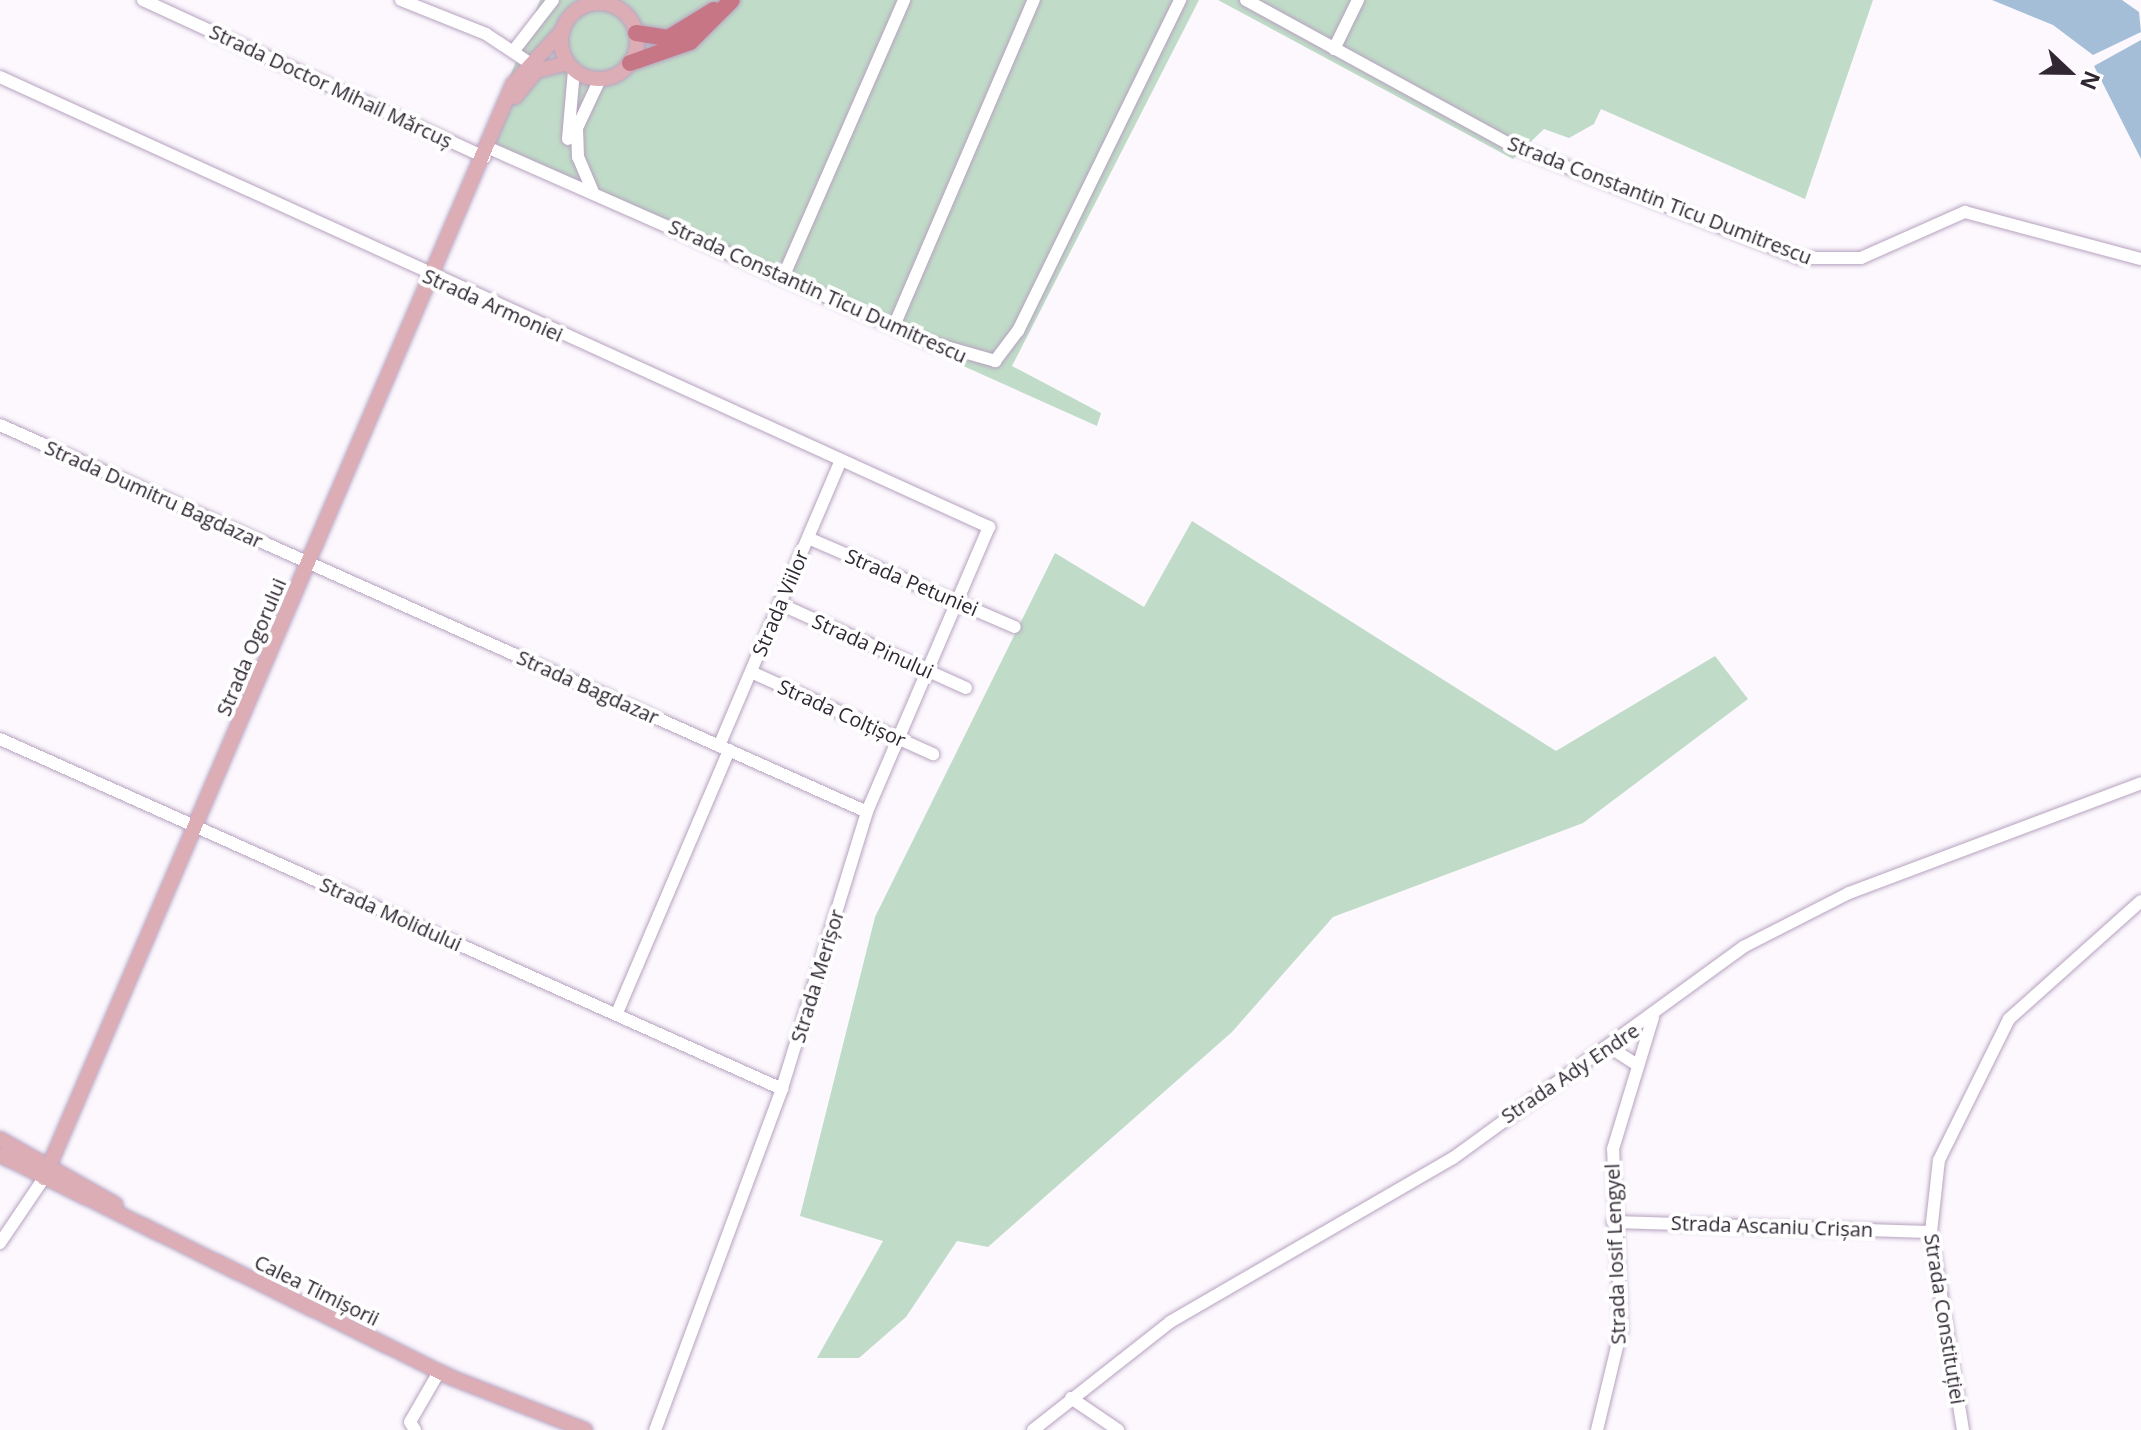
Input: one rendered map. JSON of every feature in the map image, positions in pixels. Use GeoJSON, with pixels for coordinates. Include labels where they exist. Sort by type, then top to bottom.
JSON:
{"type":"FeatureCollection","features":[{"type":"Feature","properties":{"kind":"highway"},"geometry":{"type":"LineString","coordinates":[[636,33],[668,38],[722,0]]}},
{"type":"Feature","properties":{"kind":"highway"},"geometry":{"type":"LineString","coordinates":[[630,63],[690,42],[732,0]]}},
{"type":"Feature","properties":{"kind":"main road"},"geometry":{"type":"LineString","coordinates":[[597,2],[626,7],[636,33],[630,63],[600,79],[571,67],[562,31],[571,15],[597,2]]}},
{"type":"Feature","properties":{"kind":"main road","name":"Strada Ogorului"},"geometry":{"type":"LineString","coordinates":[[496,132],[528,62],[562,31]]}},
{"type":"Feature","properties":{"kind":"main road","name":"Strada Ogorului"},"geometry":{"type":"LineString","coordinates":[[48,1172],[433,278],[483,153],[526,80],[546,64],[571,67]]}},
{"type":"Feature","properties":{"kind":"main road","name":"Calea Timișorii"},"geometry":{"type":"LineString","coordinates":[[0,1139],[48,1172],[178,1243],[439,1372],[585,1430]]}},
{"type":"Feature","properties":{"kind":"main road","name":"Calea Timișorii"},"geometry":{"type":"LineString","coordinates":[[0,1155],[48,1172]]}},
{"type":"Feature","properties":{"kind":"street","name":"Strada Doctor Mihail Mărcuș"},"geometry":{"type":"LineString","coordinates":[[143,0],[483,153]]}},
{"type":"Feature","properties":{"kind":"street"},"geometry":{"type":"LineString","coordinates":[[401,0],[515,49],[528,62]]}},
{"type":"Feature","properties":{"kind":"street"},"geometry":{"type":"LineString","coordinates":[[515,49],[553,0]]}},
{"type":"Feature","properties":{"kind":"street"},"geometry":{"type":"LineString","coordinates":[[784,275],[904,0]]}},
{"type":"Feature","properties":{"kind":"street"},"geometry":{"type":"LineString","coordinates":[[894,326],[1034,0]]}},
{"type":"Feature","properties":{"kind":"street","name":"Strada Constantin Ticu Dumitrescu"},"geometry":{"type":"LineString","coordinates":[[483,153],[593,192],[894,326],[983,362],[1004,354],[1180,0]]}},
{"type":"Feature","properties":{"kind":"street","name":"Strada Constantin Ticu Dumitrescu"},"geometry":{"type":"LineString","coordinates":[[1246,0],[1513,146],[1800,258],[1861,258],[1965,212],[2141,259]]}},
{"type":"Feature","properties":{"kind":"street"},"geometry":{"type":"LineString","coordinates":[[1334,49],[1358,0]]}},
{"type":"Feature","properties":{"kind":"street"},"geometry":{"type":"LineString","coordinates":[[571,67],[568,144],[593,192]]}},
{"type":"Feature","properties":{"kind":"street","name":"Strada Armoniei"},"geometry":{"type":"LineString","coordinates":[[0,77],[433,278],[989,527]]}},
{"type":"Feature","properties":{"kind":"street"},"geometry":{"type":"LineString","coordinates":[[583,174],[577,128],[600,79]]}},
{"type":"Feature","properties":{"kind":"street","name":"Strada Dumitru Bagdazar"},"geometry":{"type":"LineString","coordinates":[[0,425],[309,562]]}},
{"type":"Feature","properties":{"kind":"street","name":"Strada Viilor"},"geometry":{"type":"LineString","coordinates":[[617,1013],[724,748],[751,672],[841,460]]}},
{"type":"Feature","properties":{"kind":"street","name":"Strada Merișor"},"geometry":{"type":"LineString","coordinates":[[655,1430],[782,1089],[867,812],[989,527]]}},
{"type":"Feature","properties":{"kind":"street","name":"Strada Petuniei"},"geometry":{"type":"LineString","coordinates":[[808,538],[1015,627]]}},
{"type":"Feature","properties":{"kind":"street","name":"Strada Bagdazar"},"geometry":{"type":"LineString","coordinates":[[309,562],[867,812]]}},
{"type":"Feature","properties":{"kind":"street","name":"Strada Pinului"},"geometry":{"type":"LineString","coordinates":[[780,604],[966,688]]}},
{"type":"Feature","properties":{"kind":"street","name":"Strada Colțișor"},"geometry":{"type":"LineString","coordinates":[[751,672],[933,754]]}},
{"type":"Feature","properties":{"kind":"street","name":"Strada Molidului"},"geometry":{"type":"LineString","coordinates":[[0,739],[782,1089]]}},
{"type":"Feature","properties":{"kind":"street","name":"Strada Ady Endre"},"geometry":{"type":"LineString","coordinates":[[1033,1430],[1170,1322],[1453,1158],[1653,1017],[1732,953],[1849,893],[2141,783]]}},
{"type":"Feature","properties":{"kind":"street","name":"Strada Constituției"},"geometry":{"type":"LineString","coordinates":[[1963,1430],[1931,1232],[1939,1160],[1999,1035],[2033,993],[2141,901]]}},
{"type":"Feature","properties":{"kind":"street","name":"Strada Iosif Lengyel"},"geometry":{"type":"LineString","coordinates":[[1597,1430],[1621,1330],[1613,1222],[1613,1149],[1636,1064],[1653,1017]]}},
{"type":"Feature","properties":{"kind":"street"},"geometry":{"type":"LineString","coordinates":[[1608,1046],[1636,1064]]}},
{"type":"Feature","properties":{"kind":"street"},"geometry":{"type":"LineString","coordinates":[[0,1243],[48,1172]]}},
{"type":"Feature","properties":{"kind":"street","name":"Strada Ascaniu Crișan"},"geometry":{"type":"LineString","coordinates":[[1613,1222],[1931,1232]]}},
{"type":"Feature","properties":{"kind":"street"},"geometry":{"type":"LineString","coordinates":[[415,1430],[410,1422],[439,1372]]}},
{"type":"Feature","properties":{"kind":"street"},"geometry":{"type":"LineString","coordinates":[[1071,1398],[1118,1430]]}},
{"type":"Feature","properties":{"kind":"green space"},"geometry":{"type":"Polygon","coordinates":[[[540,0],[1199,0],[1012,366],[1101,413],[1097,426],[481,150],[540,0]]]}},
{"type":"Feature","properties":{"kind":"green space"},"geometry":{"type":"Polygon","coordinates":[[[1218,0],[1873,0],[1805,199],[1601,109],[1594,124],[1569,138],[1544,129],[1513,159],[1218,0]]]}},
{"type":"Feature","properties":{"kind":"green space"},"geometry":{"type":"Polygon","coordinates":[[[1192,521],[1556,751],[1715,656],[1748,699],[1583,823],[1333,917],[1232,1032],[988,1247],[957,1241],[906,1317],[859,1358],[817,1358],[883,1241],[800,1216],[875,917],[1055,553],[1144,607],[1192,521]]]}},
{"type":"Feature","properties":{"kind":"water"},"geometry":{"type":"Polygon","coordinates":[[[1992,0],[2122,0],[2139,12],[2141,32],[2093,55],[2053,25],[1992,0]]]}},
{"type":"Feature","properties":{"kind":"water"},"geometry":{"type":"Polygon","coordinates":[[[2141,40],[2141,159],[2094,66],[2141,40]]]}}]}
